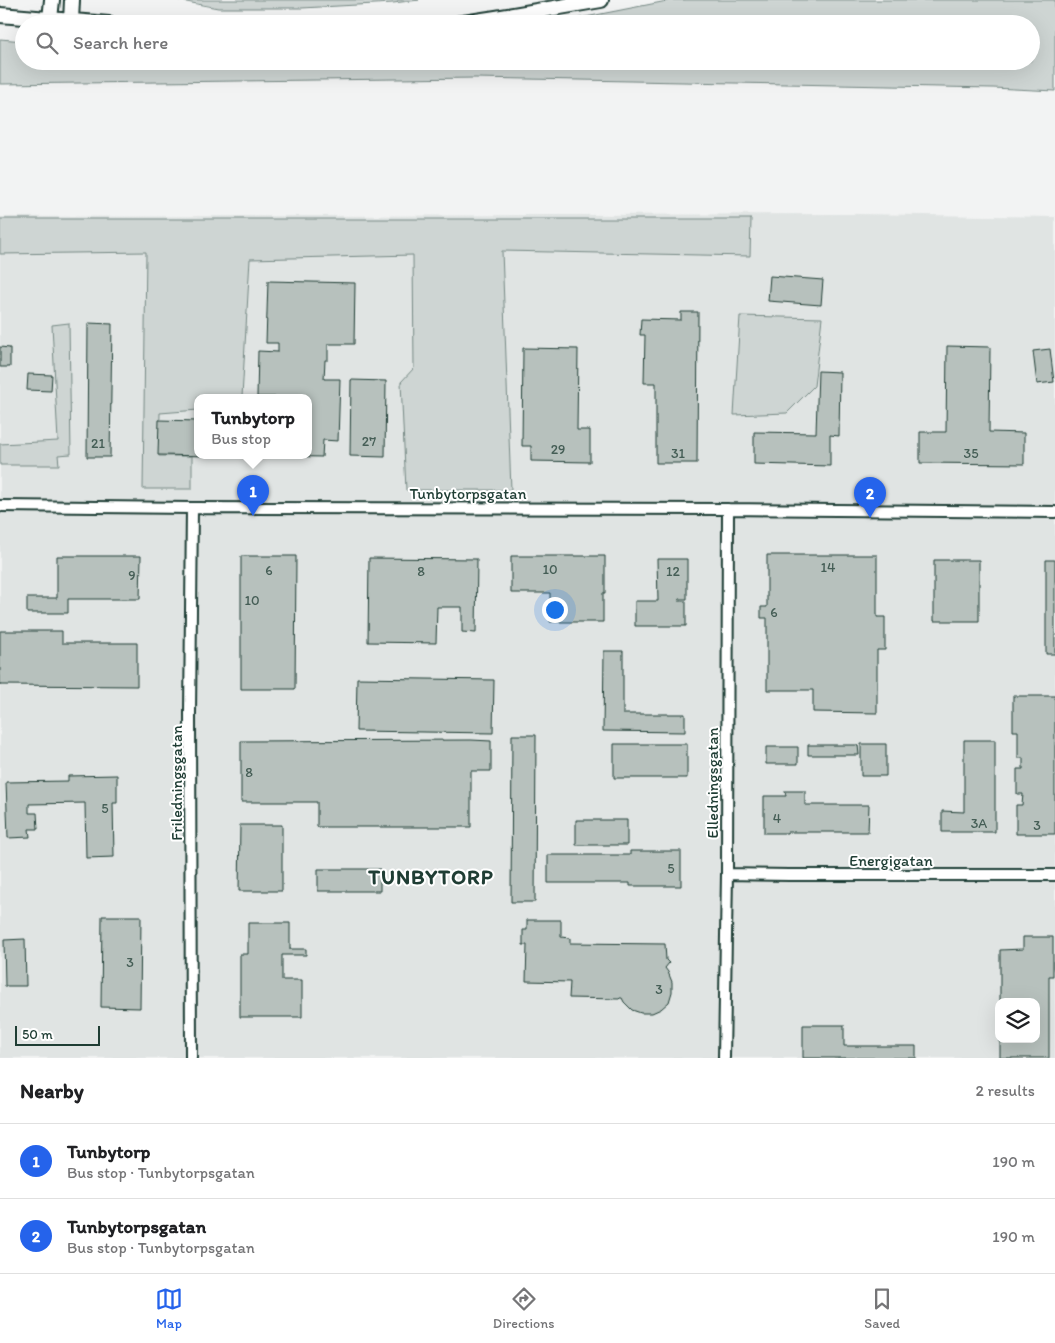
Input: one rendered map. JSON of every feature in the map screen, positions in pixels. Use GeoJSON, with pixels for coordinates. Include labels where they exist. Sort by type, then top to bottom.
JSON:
{"type":"FeatureCollection","features":[{"type":"Feature","properties":{"kind":"street"},"geometry":{"type":"LineString","coordinates":[[50,15],[52,0]]}},
{"type":"Feature","properties":{"kind":"street"},"geometry":{"type":"LineString","coordinates":[[71,15],[72,0]]}},
{"type":"Feature","properties":{"kind":"street"},"geometry":{"type":"LineString","coordinates":[[518,15],[601,0]]}},
{"type":"Feature","properties":{"kind":"street"},"geometry":{"type":"LineString","coordinates":[[0,15],[15,16]]}},
{"type":"Feature","properties":{"kind":"street","name":"Tunbytorpsgatan"},"geometry":{"type":"LineString","coordinates":[[0,506],[1055,512]]}},
{"type":"Feature","properties":{"kind":"street","name":"Friledningsgatan"},"geometry":{"type":"LineString","coordinates":[[191,1058],[192,508]]}},
{"type":"Feature","properties":{"kind":"street","name":"Elledningsgatan"},"geometry":{"type":"LineString","coordinates":[[724,1058],[727,874],[728,509]]}},
{"type":"Feature","properties":{"kind":"street","name":"Energigatan"},"geometry":{"type":"LineString","coordinates":[[727,874],[1055,875]]}},
{"type":"Feature","properties":{"kind":"shaded area"},"geometry":{"type":"Polygon","coordinates":[[[176,0],[419,0],[302,8],[218,8],[176,0]]]}},
{"type":"Feature","properties":{"kind":"shaded area"},"geometry":{"type":"Polygon","coordinates":[[[672,0],[1055,0],[1055,91],[993,88],[476,78],[0,84],[0,39],[15,40],[15,70],[1040,70],[1040,15],[596,15],[672,0]]]}},
{"type":"Feature","properties":{"kind":"shaded area"},"geometry":{"type":"Polygon","coordinates":[[[854,214],[1055,217],[1055,1058],[0,1058],[0,217],[854,214]]]}},
{"type":"Feature","properties":{"kind":"shaded area"},"geometry":{"type":"Polygon","coordinates":[[[0,219],[751,219],[750,256],[502,251],[511,490],[406,490],[401,382],[414,368],[413,255],[250,259],[242,394],[194,394],[194,410],[160,413],[159,456],[192,456],[192,489],[143,489],[146,252],[0,254],[0,219]]]}},
{"type":"Feature","properties":{"kind":"shaded area"},"geometry":{"type":"Polygon","coordinates":[[[740,316],[822,318],[814,386],[787,413],[734,415],[740,316]]]}},
{"type":"Feature","properties":{"kind":"shaded area"},"geometry":{"type":"Polygon","coordinates":[[[69,323],[71,454],[58,455],[59,465],[0,465],[0,444],[58,441],[52,325],[69,323]]]}},
{"type":"Feature","properties":{"kind":"building"},"geometry":{"type":"Polygon","coordinates":[[[770,276],[823,280],[821,305],[768,301],[770,276]]]}},
{"type":"Feature","properties":{"kind":"building"},"geometry":{"type":"Polygon","coordinates":[[[268,281],[355,283],[354,344],[328,344],[328,360],[325,360],[324,379],[340,379],[338,441],[323,440],[322,457],[312,457],[312,394],[257,394],[258,351],[278,352],[278,343],[266,343],[268,281]]]}},
{"type":"Feature","properties":{"kind":"building"},"geometry":{"type":"Polygon","coordinates":[[[681,312],[698,312],[697,463],[656,463],[656,383],[644,383],[645,335],[640,335],[641,319],[681,320],[681,312]]]}},
{"type":"Feature","properties":{"kind":"building"},"geometry":{"type":"Polygon","coordinates":[[[88,323],[112,324],[110,457],[87,457],[88,323]]]}},
{"type":"Feature","properties":{"kind":"building"},"geometry":{"type":"Polygon","coordinates":[[[947,346],[990,347],[989,432],[1024,433],[1024,464],[920,463],[920,432],[946,432],[947,346]]]}},
{"type":"Feature","properties":{"kind":"building"},"geometry":{"type":"Polygon","coordinates":[[[0,347],[10,348],[10,367],[0,367],[0,347]]]}},
{"type":"Feature","properties":{"kind":"building"},"geometry":{"type":"Polygon","coordinates":[[[523,348],[578,349],[577,430],[590,430],[590,462],[531,461],[531,446],[522,446],[523,348]]]}},
{"type":"Feature","properties":{"kind":"building"},"geometry":{"type":"Polygon","coordinates":[[[1050,349],[1054,382],[1037,384],[1033,351],[1050,349]]]}},
{"type":"Feature","properties":{"kind":"building"},"geometry":{"type":"Polygon","coordinates":[[[818,371],[840,372],[839,436],[830,435],[830,466],[754,464],[754,432],[816,433],[818,371]]]}},
{"type":"Feature","properties":{"kind":"building"},"geometry":{"type":"Polygon","coordinates":[[[28,374],[52,375],[51,391],[27,390],[28,374]]]}},
{"type":"Feature","properties":{"kind":"building"},"geometry":{"type":"Polygon","coordinates":[[[351,380],[386,381],[385,457],[350,456],[351,380]]]}},
{"type":"Feature","properties":{"kind":"building"},"geometry":{"type":"Polygon","coordinates":[[[159,420],[194,421],[194,456],[158,455],[159,420]]]}},
{"type":"Feature","properties":{"kind":"building"},"geometry":{"type":"Polygon","coordinates":[[[767,555],[877,555],[877,617],[885,617],[885,650],[877,650],[877,713],[813,712],[813,690],[767,690],[767,618],[761,618],[761,607],[767,607],[767,555]]]}},
{"type":"Feature","properties":{"kind":"building"},"geometry":{"type":"Polygon","coordinates":[[[57,556],[141,556],[140,599],[68,599],[68,613],[27,613],[27,598],[57,598],[57,556]]]}},
{"type":"Feature","properties":{"kind":"building"},"geometry":{"type":"Polygon","coordinates":[[[241,556],[296,556],[295,689],[241,689],[241,556]]]}},
{"type":"Feature","properties":{"kind":"building"},"geometry":{"type":"Polygon","coordinates":[[[511,556],[605,556],[603,622],[550,622],[550,593],[511,593],[511,556]]]}},
{"type":"Feature","properties":{"kind":"building"},"geometry":{"type":"Polygon","coordinates":[[[369,558],[477,559],[476,633],[462,632],[462,607],[437,607],[436,643],[368,642],[369,558]]]}},
{"type":"Feature","properties":{"kind":"building"},"geometry":{"type":"Polygon","coordinates":[[[657,559],[687,559],[687,599],[680,599],[679,601],[686,601],[686,626],[635,626],[635,601],[658,601],[657,559]]]}},
{"type":"Feature","properties":{"kind":"building"},"geometry":{"type":"Polygon","coordinates":[[[934,560],[979,560],[979,621],[934,621],[934,560]]]}},
{"type":"Feature","properties":{"kind":"building"},"geometry":{"type":"Polygon","coordinates":[[[1046,560],[1055,560],[1055,654],[1046,654],[1046,560]]]}},
{"type":"Feature","properties":{"kind":"building"},"geometry":{"type":"Polygon","coordinates":[[[0,631],[62,631],[62,643],[137,643],[137,686],[0,685],[0,631]]]}},
{"type":"Feature","properties":{"kind":"building"},"geometry":{"type":"Polygon","coordinates":[[[604,651],[623,651],[623,714],[685,714],[685,732],[603,731],[604,651]]]}},
{"type":"Feature","properties":{"kind":"building"},"geometry":{"type":"Polygon","coordinates":[[[357,678],[494,680],[493,733],[356,731],[357,678]]]}},
{"type":"Feature","properties":{"kind":"building"},"geometry":{"type":"Polygon","coordinates":[[[1013,696],[1055,696],[1055,834],[1016,834],[1016,805],[1022,805],[1023,794],[1017,794],[1017,769],[1023,769],[1023,758],[1018,758],[1018,731],[1013,731],[1013,696]]]}},
{"type":"Feature","properties":{"kind":"building"},"geometry":{"type":"Polygon","coordinates":[[[512,735],[536,735],[535,902],[511,902],[512,735]]]}},
{"type":"Feature","properties":{"kind":"building"},"geometry":{"type":"Polygon","coordinates":[[[964,740],[995,740],[995,832],[942,832],[942,811],[964,812],[964,740]]]}},
{"type":"Feature","properties":{"kind":"building"},"geometry":{"type":"Polygon","coordinates":[[[241,741],[491,741],[491,771],[471,771],[471,827],[317,827],[317,802],[241,802],[241,741]]]}},
{"type":"Feature","properties":{"kind":"building"},"geometry":{"type":"Polygon","coordinates":[[[614,744],[687,744],[687,778],[614,778],[614,744]]]}},
{"type":"Feature","properties":{"kind":"building"},"geometry":{"type":"Polygon","coordinates":[[[861,744],[886,744],[886,776],[861,776],[861,744]]]}},
{"type":"Feature","properties":{"kind":"building"},"geometry":{"type":"Polygon","coordinates":[[[808,745],[858,745],[859,755],[808,755],[808,745]]]}},
{"type":"Feature","properties":{"kind":"building"},"geometry":{"type":"Polygon","coordinates":[[[766,747],[798,747],[798,764],[766,764],[766,747]]]}},
{"type":"Feature","properties":{"kind":"building"},"geometry":{"type":"Polygon","coordinates":[[[117,775],[117,803],[113,803],[114,857],[86,858],[85,803],[29,804],[29,813],[37,813],[38,829],[29,829],[30,837],[8,838],[6,782],[68,781],[68,776],[117,775]]]}},
{"type":"Feature","properties":{"kind":"building"},"geometry":{"type":"Polygon","coordinates":[[[785,791],[805,791],[805,805],[869,805],[868,832],[764,833],[764,796],[786,796],[785,791]]]}},
{"type":"Feature","properties":{"kind":"building"},"geometry":{"type":"Polygon","coordinates":[[[576,820],[627,820],[627,845],[576,845],[576,820]]]}},
{"type":"Feature","properties":{"kind":"building"},"geometry":{"type":"Polygon","coordinates":[[[240,825],[282,825],[282,891],[239,891],[240,825]]]}},
{"type":"Feature","properties":{"kind":"building"},"geometry":{"type":"Polygon","coordinates":[[[630,851],[681,851],[681,886],[630,886],[630,883],[548,883],[548,855],[630,855],[630,851]]]}},
{"type":"Feature","properties":{"kind":"building"},"geometry":{"type":"Polygon","coordinates":[[[318,869],[380,869],[380,891],[318,891],[318,869]]]}},
{"type":"Feature","properties":{"kind":"building"},"geometry":{"type":"Polygon","coordinates":[[[102,916],[141,916],[140,1008],[101,1007],[102,916]]]}},
{"type":"Feature","properties":{"kind":"building"},"geometry":{"type":"Polygon","coordinates":[[[527,920],[561,920],[561,937],[570,938],[570,943],[665,944],[666,960],[669,963],[665,968],[672,982],[669,1002],[661,1009],[652,1013],[641,1013],[632,1010],[622,998],[569,998],[570,982],[526,981],[527,945],[523,945],[523,930],[527,930],[527,920]]]}},
{"type":"Feature","properties":{"kind":"building"},"geometry":{"type":"Polygon","coordinates":[[[248,923],[290,923],[290,949],[306,949],[306,955],[282,955],[282,980],[302,980],[302,1017],[240,1017],[240,954],[248,954],[248,923]]]}},
{"type":"Feature","properties":{"kind":"building"},"geometry":{"type":"Polygon","coordinates":[[[1023,937],[1053,937],[1053,976],[1049,976],[1049,1058],[1000,1058],[1000,1043],[1040,1043],[1040,998],[1000,998],[1000,950],[1023,949],[1023,937]]]}},
{"type":"Feature","properties":{"kind":"building"},"geometry":{"type":"Polygon","coordinates":[[[25,939],[26,986],[5,986],[4,940],[25,939]]]}},
{"type":"Feature","properties":{"kind":"building"},"geometry":{"type":"Polygon","coordinates":[[[803,1025],[844,1025],[844,1046],[916,1046],[916,1058],[803,1058],[803,1025]]]}},
{"type":"Feature","properties":{"kind":"place","name":"Tunbytorp"},"geometry":{"type":"Point","coordinates":[253,516]}},
{"type":"Feature","properties":{"kind":"place","name":"Tunbytorpsgatan"},"geometry":{"type":"Point","coordinates":[870,518]}},
{"type":"Feature","properties":{"kind":"district","name":"TUNBYTORP"},"geometry":{"type":"Point","coordinates":[431,876]}}]}
